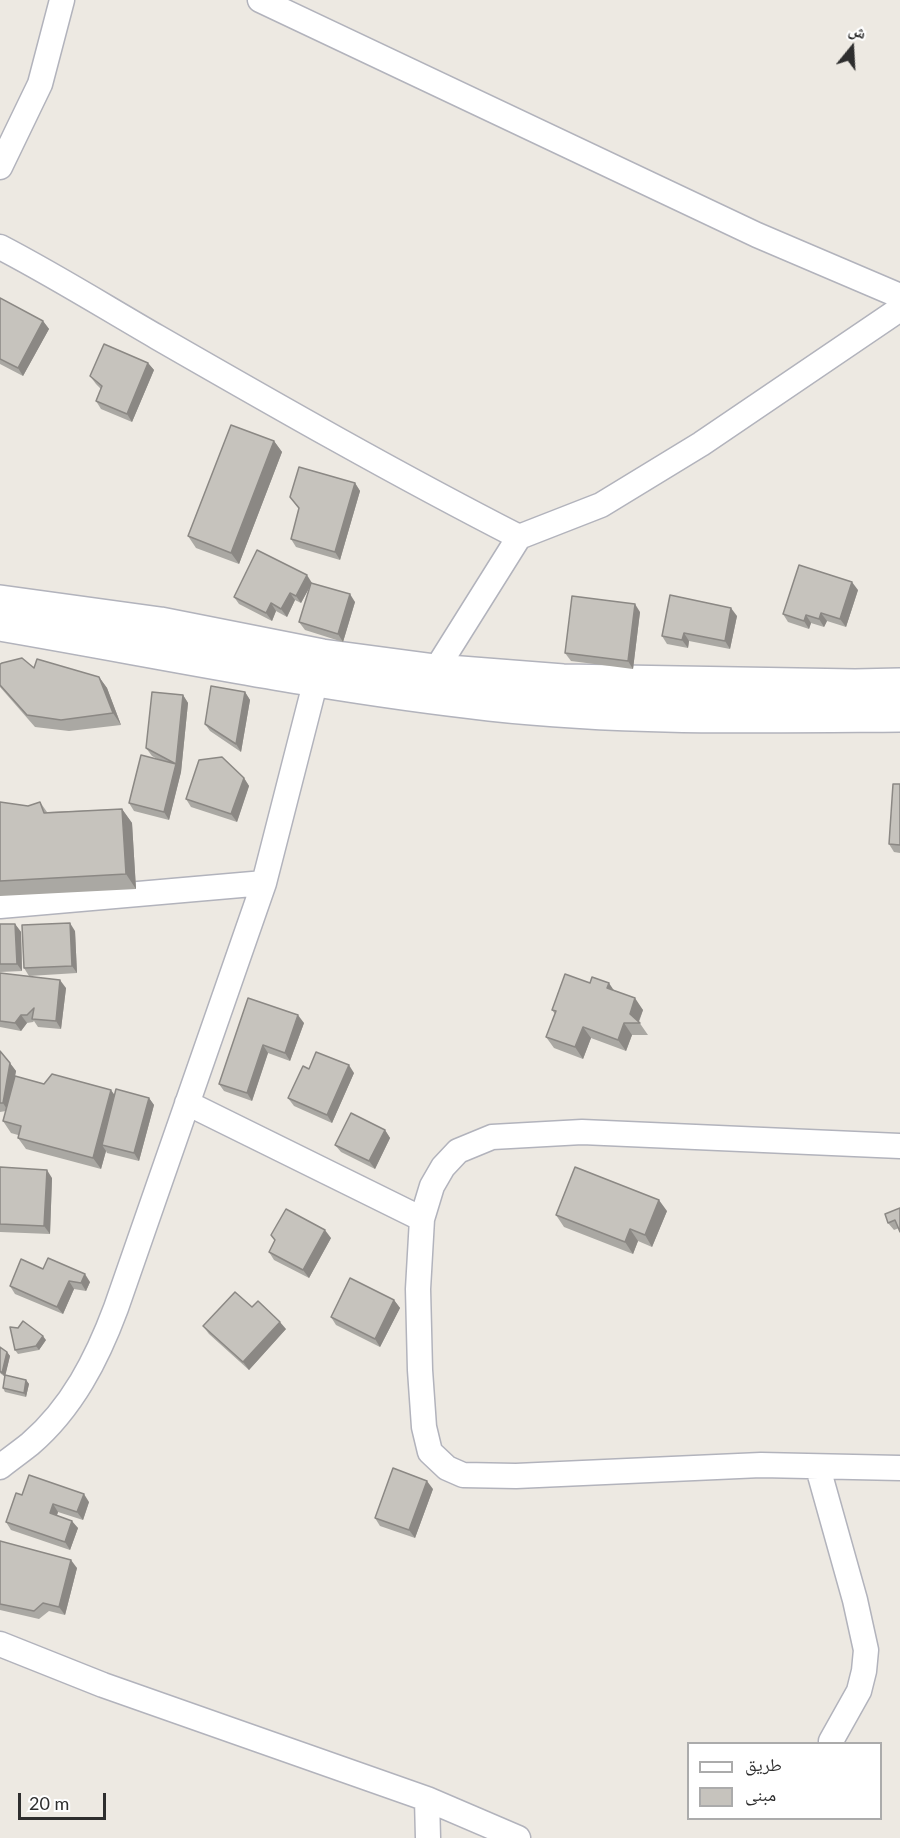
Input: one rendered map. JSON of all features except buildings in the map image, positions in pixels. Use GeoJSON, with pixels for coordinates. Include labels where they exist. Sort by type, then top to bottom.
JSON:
{"type":"FeatureCollection","features":[{"type":"Feature","properties":{"kind":"street"},"geometry":{"type":"LineString","coordinates":[[0,167],[40,84],[62,0]]}},
{"type":"Feature","properties":{"kind":"street"},"geometry":{"type":"LineString","coordinates":[[260,0],[756,235],[900,296]]}},
{"type":"Feature","properties":{"kind":"street"},"geometry":{"type":"LineString","coordinates":[[0,247],[61,279],[293,415],[438,496],[519,537]]}},
{"type":"Feature","properties":{"kind":"street"},"geometry":{"type":"LineString","coordinates":[[435,671],[519,537],[602,505],[701,444],[900,309]]}},
{"type":"Feature","properties":{"kind":"street"},"geometry":{"type":"LineString","coordinates":[[0,602],[159,624],[319,668],[489,704],[569,711],[675,716],[900,716]]}},
{"type":"Feature","properties":{"kind":"street"},"geometry":{"type":"LineString","coordinates":[[0,624],[218,665],[435,671],[563,681],[900,685]]}},
{"type":"Feature","properties":{"kind":"street"},"geometry":{"type":"LineString","coordinates":[[0,1467],[31,1443],[56,1417],[85,1378],[101,1347],[264,882],[319,668]]}},
{"type":"Feature","properties":{"kind":"street"},"geometry":{"type":"LineString","coordinates":[[0,906],[264,882]]}},
{"type":"Feature","properties":{"kind":"street"},"geometry":{"type":"LineString","coordinates":[[187,1103],[422,1219]]}},
{"type":"Feature","properties":{"kind":"street"},"geometry":{"type":"LineString","coordinates":[[900,1146],[582,1132],[492,1137],[458,1151],[443,1167],[432,1186],[422,1219],[418,1288],[424,1427],[430,1452],[447,1468],[463,1475],[516,1476],[761,1465],[900,1468]]}},
{"type":"Feature","properties":{"kind":"street"},"geometry":{"type":"LineString","coordinates":[[818,1468],[855,1600],[866,1650],[859,1691],[831,1741]]}},
{"type":"Feature","properties":{"kind":"street"},"geometry":{"type":"LineString","coordinates":[[0,1644],[103,1685],[427,1800],[518,1838]]}},
{"type":"Feature","properties":{"kind":"street"},"geometry":{"type":"LineString","coordinates":[[427,1800],[428,1838]]}}]}
